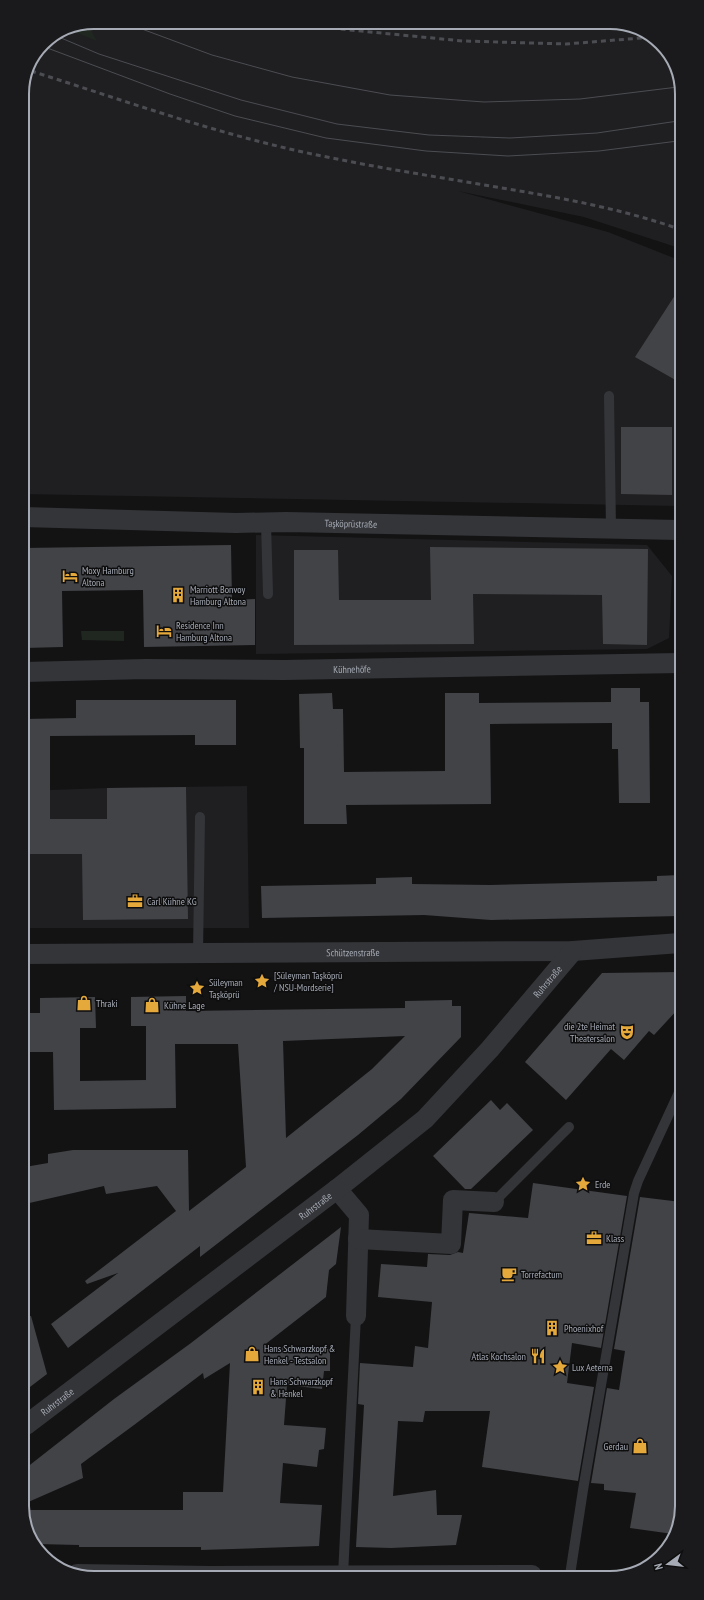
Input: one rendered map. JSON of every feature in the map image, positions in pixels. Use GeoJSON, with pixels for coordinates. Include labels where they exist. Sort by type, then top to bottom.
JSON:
{"type":"FeatureCollection","features":[{"type":"Feature","properties":{"kind":"street","name":"Taşköprüstraße"},"geometry":{"type":"LineString","coordinates":[[29,517],[675,530]]}},
{"type":"Feature","properties":{"kind":"street","name":"Kühnehöfe"},"geometry":{"type":"LineString","coordinates":[[29,672],[146,669],[284,670],[675,663]]}},
{"type":"Feature","properties":{"kind":"street","name":"Schützenstraße"},"geometry":{"type":"LineString","coordinates":[[29,954],[573,951],[675,943]]}},
{"type":"Feature","properties":{"kind":"street","name":"Ruhrstraße"},"geometry":{"type":"LineString","coordinates":[[29,1423],[337,1189],[425,1119],[490,1049],[573,951]]}},
{"type":"Feature","properties":{"kind":"street"},"geometry":{"type":"LineString","coordinates":[[337,1189],[359,1215],[356,1316]]}},
{"type":"Feature","properties":{"kind":"street"},"geometry":{"type":"LineString","coordinates":[[358,1239],[450,1244],[453,1200],[494,1202]]}},
{"type":"Feature","properties":{"kind":"lane"},"geometry":{"type":"LineString","coordinates":[[609,396],[611,529]]}},
{"type":"Feature","properties":{"kind":"lane"},"geometry":{"type":"LineString","coordinates":[[266,523],[268,594]]}},
{"type":"Feature","properties":{"kind":"lane"},"geometry":{"type":"LineString","coordinates":[[198,954],[200,817]]}},
{"type":"Feature","properties":{"kind":"lane"},"geometry":{"type":"LineString","coordinates":[[571,1571],[634,1193],[638,1181],[675,1101]]}},
{"type":"Feature","properties":{"kind":"lane"},"geometry":{"type":"LineString","coordinates":[[494,1202],[569,1127]]}},
{"type":"Feature","properties":{"kind":"lane"},"geometry":{"type":"LineString","coordinates":[[348,1571],[356,1316]]}},
{"type":"Feature","properties":{"kind":"shaded area"},"geometry":{"type":"Polygon","coordinates":[[[91,29],[97,41],[74,32],[91,29]]]}},
{"type":"Feature","properties":{"kind":"shaded area"},"geometry":{"type":"Polygon","coordinates":[[[94,29],[615,29],[631,32],[650,42],[664,58],[672,73],[674,81],[675,247],[584,217],[458,191],[608,232],[675,258],[675,506],[29,494],[29,89],[31,77],[42,54],[51,45],[73,32],[94,29]]]}},
{"type":"Feature","properties":{"kind":"shaded area"},"geometry":{"type":"Polygon","coordinates":[[[256,535],[647,545],[672,576],[669,638],[647,649],[256,654],[256,535]]]}},
{"type":"Feature","properties":{"kind":"shaded area"},"geometry":{"type":"Polygon","coordinates":[[[81,631],[124,631],[124,641],[82,640],[81,631]]]}},
{"type":"Feature","properties":{"kind":"shaded area"},"geometry":{"type":"Polygon","coordinates":[[[247,786],[249,928],[29,928],[29,791],[247,786]]]}},
{"type":"Feature","properties":{"kind":"building"},"geometry":{"type":"Polygon","coordinates":[[[675,295],[675,380],[635,357],[675,295]]]}},
{"type":"Feature","properties":{"kind":"building"},"geometry":{"type":"Polygon","coordinates":[[[621,427],[672,427],[672,495],[621,494],[621,427]]]}},
{"type":"Feature","properties":{"kind":"building","name":"Marriott Bonvoy Hamburg Altona"},"geometry":{"type":"Polygon","coordinates":[[[231,545],[232,600],[255,599],[255,645],[144,647],[143,590],[62,591],[63,647],[29,648],[29,548],[231,545]]]}},
{"type":"Feature","properties":{"kind":"building"},"geometry":{"type":"Polygon","coordinates":[[[430,547],[648,549],[647,645],[603,644],[602,595],[473,594],[474,644],[294,645],[294,550],[338,550],[339,600],[431,600],[430,547]]]}},
{"type":"Feature","properties":{"kind":"building"},"geometry":{"type":"Polygon","coordinates":[[[611,688],[640,688],[640,702],[649,702],[650,803],[619,803],[618,749],[612,749],[612,723],[490,724],[491,804],[346,805],[347,824],[304,824],[304,748],[300,748],[299,694],[332,693],[333,709],[343,709],[344,772],[445,771],[445,693],[479,693],[479,703],[611,702],[611,688]]]}},
{"type":"Feature","properties":{"kind":"building"},"geometry":{"type":"Polygon","coordinates":[[[76,700],[236,700],[236,745],[195,745],[195,735],[50,736],[50,819],[107,819],[107,788],[186,787],[188,919],[83,920],[82,854],[29,854],[29,719],[76,718],[76,700]]]}},
{"type":"Feature","properties":{"kind":"building"},"geometry":{"type":"Polygon","coordinates":[[[675,875],[675,916],[491,920],[424,915],[262,918],[261,886],[376,884],[376,878],[412,877],[412,884],[490,885],[657,881],[657,876],[675,875]]]}},
{"type":"Feature","properties":{"kind":"building"},"geometry":{"type":"Polygon","coordinates":[[[675,972],[675,1012],[654,1035],[649,1031],[624,1060],[611,1049],[566,1100],[525,1062],[602,973],[675,972]]]}},
{"type":"Feature","properties":{"kind":"building"},"geometry":{"type":"Polygon","coordinates":[[[186,996],[186,1011],[405,1008],[405,1001],[452,1000],[452,1006],[461,1006],[461,1037],[401,1099],[358,1135],[200,1257],[200,1246],[68,1348],[51,1324],[118,1273],[87,1284],[85,1281],[176,1211],[157,1186],[106,1194],[104,1186],[29,1203],[29,1166],[48,1163],[48,1154],[73,1150],[188,1150],[189,1211],[246,1167],[238,1044],[175,1044],[176,1108],[54,1110],[53,1052],[29,1052],[29,1013],[40,1013],[40,998],[95,997],[96,1028],[80,1028],[80,1081],[146,1080],[146,1026],[131,1026],[131,997],[186,996]],[[405,1036],[283,1041],[286,1138],[372,1069],[405,1036]]]}},
{"type":"Feature","properties":{"kind":"building"},"geometry":{"type":"Polygon","coordinates":[[[491,1100],[500,1110],[507,1103],[533,1130],[471,1189],[465,1189],[433,1156],[491,1100]]]}},
{"type":"Feature","properties":{"kind":"building"},"geometry":{"type":"Polygon","coordinates":[[[533,1183],[627,1196],[601,1348],[572,1343],[567,1383],[594,1387],[578,1481],[482,1467],[490,1411],[425,1411],[423,1422],[398,1421],[393,1496],[436,1490],[437,1515],[462,1515],[456,1545],[391,1548],[356,1547],[364,1405],[358,1404],[360,1363],[413,1367],[415,1346],[428,1348],[432,1302],[378,1297],[381,1264],[427,1267],[428,1254],[450,1255],[458,1252],[463,1253],[469,1213],[528,1218],[533,1183]]]}},
{"type":"Feature","properties":{"kind":"building"},"geometry":{"type":"Polygon","coordinates":[[[640,1197],[675,1201],[675,1506],[674,1519],[669,1533],[630,1528],[636,1493],[604,1490],[604,1484],[591,1483],[607,1388],[619,1390],[625,1351],[614,1349],[640,1197]]]}},
{"type":"Feature","properties":{"kind":"building","name":"Hans Schwarzkopf & Henkel"},"geometry":{"type":"Polygon","coordinates":[[[341,1227],[336,1264],[329,1270],[326,1297],[263,1346],[330,1349],[330,1371],[324,1371],[322,1389],[287,1385],[284,1425],[326,1428],[324,1449],[319,1450],[317,1467],[283,1463],[280,1503],[322,1505],[319,1546],[201,1550],[201,1547],[79,1547],[79,1545],[41,1544],[32,1527],[29,1510],[183,1510],[183,1492],[223,1492],[230,1363],[204,1379],[203,1373],[81,1464],[83,1478],[29,1502],[29,1466],[114,1399],[191,1343],[341,1227]]]}},
{"type":"Feature","properties":{"kind":"building"},"geometry":{"type":"Polygon","coordinates":[[[29,1316],[31,1316],[47,1374],[29,1388],[29,1316]]]}},
{"type":"Feature","properties":{"kind":"tram line"},"geometry":{"type":"LineString","coordinates":[[142,29],[212,55],[292,77],[390,95],[484,102],[580,99],[674,87]]}},
{"type":"Feature","properties":{"kind":"tram line"},"geometry":{"type":"LineString","coordinates":[[61,38],[99,54],[241,100],[337,124],[429,135],[510,138],[597,133],[675,121]]}},
{"type":"Feature","properties":{"kind":"tram line"},"geometry":{"type":"LineString","coordinates":[[48,48],[170,94],[235,116],[326,138],[426,151],[508,156],[599,151],[675,141]]}},
{"type":"Feature","properties":{"kind":"railway"},"geometry":{"type":"LineString","coordinates":[[340,29],[463,41],[566,44],[643,38]]}},
{"type":"Feature","properties":{"kind":"railway"},"geometry":{"type":"LineString","coordinates":[[33,72],[214,129],[289,149],[371,166],[569,200],[614,210],[675,228]]}},
{"type":"Feature","properties":{"kind":"place","name":"Moxy Hamburg Altona"},"geometry":{"type":"Point","coordinates":[70,576]}},
{"type":"Feature","properties":{"kind":"place","name":"Marriott Bonvoy Hamburg Altona"},"geometry":{"type":"Point","coordinates":[178,595]}},
{"type":"Feature","properties":{"kind":"place","name":"Residence Inn Hamburg Altona"},"geometry":{"type":"Point","coordinates":[164,631]}},
{"type":"Feature","properties":{"kind":"place","name":"Carl Kühne KG"},"geometry":{"type":"Point","coordinates":[135,901]}},
{"type":"Feature","properties":{"kind":"place","name":"[Süleyman Taşköprü / NSU-Mordserie]"},"geometry":{"type":"Point","coordinates":[262,981]}},
{"type":"Feature","properties":{"kind":"place","name":"Süleyman Taşköprü"},"geometry":{"type":"Point","coordinates":[197,988]}},
{"type":"Feature","properties":{"kind":"place","name":"Thraki"},"geometry":{"type":"Point","coordinates":[84,1003]}},
{"type":"Feature","properties":{"kind":"place","name":"Kühne Lage"},"geometry":{"type":"Point","coordinates":[152,1005]}},
{"type":"Feature","properties":{"kind":"place","name":"die 2te Heimat Theatersalon"},"geometry":{"type":"Point","coordinates":[627,1032]}},
{"type":"Feature","properties":{"kind":"place","name":"Erde"},"geometry":{"type":"Point","coordinates":[583,1184]}},
{"type":"Feature","properties":{"kind":"place","name":"Klass"},"geometry":{"type":"Point","coordinates":[594,1238]}},
{"type":"Feature","properties":{"kind":"place","name":"Torrefactum"},"geometry":{"type":"Point","coordinates":[509,1274]}},
{"type":"Feature","properties":{"kind":"place","name":"Phoenixhof"},"geometry":{"type":"Point","coordinates":[552,1328]}},
{"type":"Feature","properties":{"kind":"place","name":"Hans Schwarzkopf & Henkel - Testsalon"},"geometry":{"type":"Point","coordinates":[252,1354]}},
{"type":"Feature","properties":{"kind":"place","name":"Atlas Kochsalon"},"geometry":{"type":"Point","coordinates":[538,1356]}},
{"type":"Feature","properties":{"kind":"place","name":"Lux Aeterna"},"geometry":{"type":"Point","coordinates":[560,1367]}},
{"type":"Feature","properties":{"kind":"place","name":"Hans Schwarzkopf & Henkel"},"geometry":{"type":"Point","coordinates":[258,1387]}},
{"type":"Feature","properties":{"kind":"place","name":"Gerdau"},"geometry":{"type":"Point","coordinates":[640,1446]}}]}
